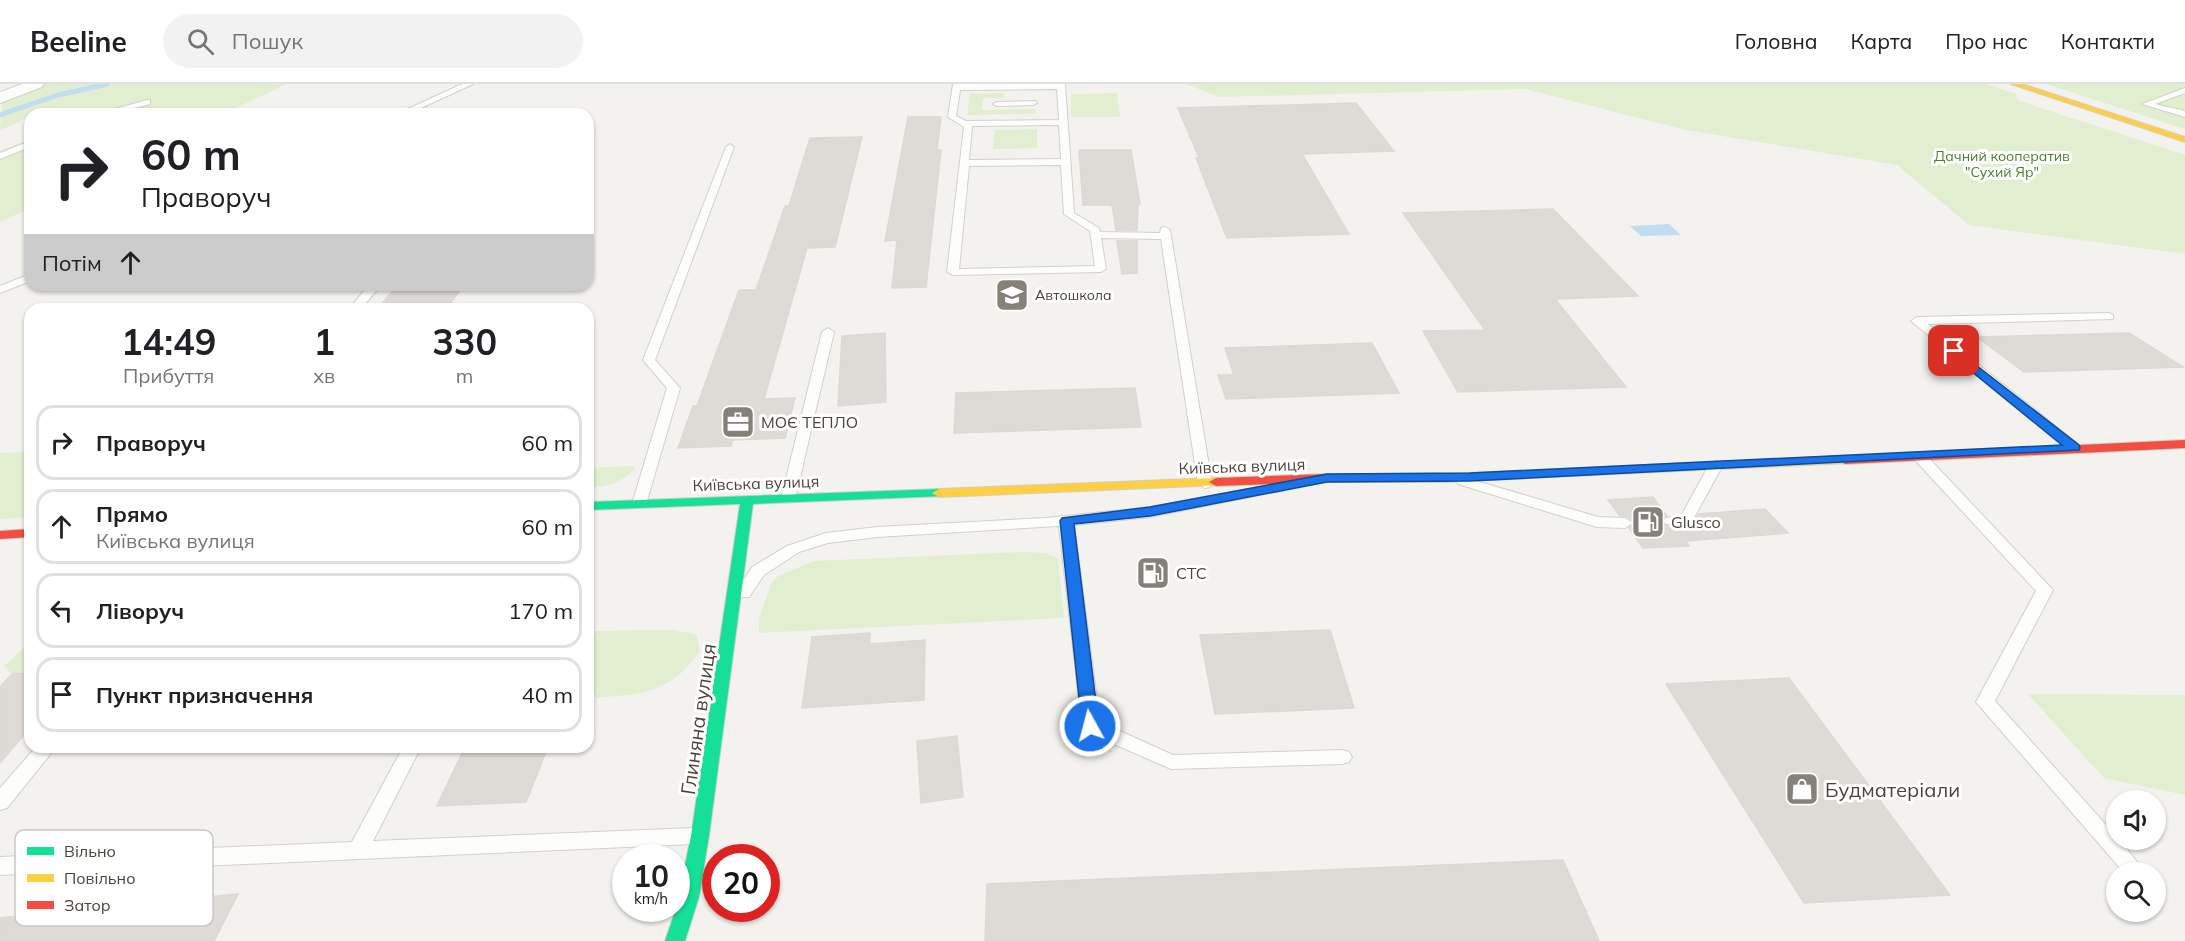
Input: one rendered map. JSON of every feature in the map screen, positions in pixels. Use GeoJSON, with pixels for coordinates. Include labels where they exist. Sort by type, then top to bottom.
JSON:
{"type":"FeatureCollection","features":[{"type":"Feature","properties":{"kind":"main road"},"geometry":{"type":"LineString","coordinates":[[2015,84],[2185,140]]}},
{"type":"Feature","properties":{"kind":"main road","name":"Київська вулиця"},"geometry":{"type":"LineString","coordinates":[[594,506],[1327,478],[1451,478],[2185,444]]}},
{"type":"Feature","properties":{"kind":"main road","name":"Глиняна вулиця"},"geometry":{"type":"LineString","coordinates":[[675,941],[688,897],[700,836],[747,500]]}},
{"type":"Feature","properties":{"kind":"main road"},"geometry":{"type":"LineString","coordinates":[[0,535],[24,533]]}},
{"type":"Feature","properties":{"kind":"street"},"geometry":{"type":"LineString","coordinates":[[0,98],[36,84]]}},
{"type":"Feature","properties":{"kind":"lane"},"geometry":{"type":"LineString","coordinates":[[415,108],[469,84]]}},
{"type":"Feature","properties":{"kind":"lane"},"geometry":{"type":"LineString","coordinates":[[957,86],[1015,86],[1062,86],[1069,214],[1095,230],[1101,269],[953,272],[968,126],[952,117],[957,86]]}},
{"type":"Feature","properties":{"kind":"lane"},"geometry":{"type":"LineString","coordinates":[[1013,103],[1015,86]]}},
{"type":"Feature","properties":{"kind":"lane"},"geometry":{"type":"LineString","coordinates":[[2185,90],[2146,104],[2185,114]]}},
{"type":"Feature","properties":{"kind":"lane"},"geometry":{"type":"LineString","coordinates":[[124,108],[147,102]]}},
{"type":"Feature","properties":{"kind":"lane"},"geometry":{"type":"LineString","coordinates":[[997,104],[1033,103]]}},
{"type":"Feature","properties":{"kind":"lane"},"geometry":{"type":"LineString","coordinates":[[963,124],[1064,122]]}},
{"type":"Feature","properties":{"kind":"lane"},"geometry":{"type":"LineString","coordinates":[[0,156],[24,146]]}},
{"type":"Feature","properties":{"kind":"lane"},"geometry":{"type":"LineString","coordinates":[[639,504],[674,388],[650,360],[730,147]]}},
{"type":"Feature","properties":{"kind":"lane"},"geometry":{"type":"LineString","coordinates":[[964,163],[1066,162]]}},
{"type":"Feature","properties":{"kind":"lane"},"geometry":{"type":"LineString","coordinates":[[1096,235],[1166,233],[1205,484]]}},
{"type":"Feature","properties":{"kind":"lane"},"geometry":{"type":"LineString","coordinates":[[0,290],[24,280]]}},
{"type":"Feature","properties":{"kind":"lane"},"geometry":{"type":"LineString","coordinates":[[360,303],[370,291]]}},
{"type":"Feature","properties":{"kind":"lane"},"geometry":{"type":"LineString","coordinates":[[2074,448],[1917,321],[2109,317]]}},
{"type":"Feature","properties":{"kind":"lane"},"geometry":{"type":"LineString","coordinates":[[788,499],[828,332]]}},
{"type":"Feature","properties":{"kind":"lane"},"geometry":{"type":"LineString","coordinates":[[1919,456],[2045,590],[1986,702],[2127,862]]}},
{"type":"Feature","properties":{"kind":"lane"},"geometry":{"type":"LineString","coordinates":[[1671,521],[1686,520],[1716,465]]}},
{"type":"Feature","properties":{"kind":"lane"},"geometry":{"type":"LineString","coordinates":[[732,611],[758,571],[793,549],[826,538],[877,532],[1066,521],[1150,512],[1327,478]]}},
{"type":"Feature","properties":{"kind":"lane"},"geometry":{"type":"LineString","coordinates":[[1451,478],[1597,522],[1625,523]]}},
{"type":"Feature","properties":{"kind":"lane"},"geometry":{"type":"LineString","coordinates":[[1066,521],[1090,726],[1171,762],[1342,757]]}},
{"type":"Feature","properties":{"kind":"lane"},"geometry":{"type":"LineString","coordinates":[[0,802],[42,753]]}},
{"type":"Feature","properties":{"kind":"lane"},"geometry":{"type":"LineString","coordinates":[[358,850],[409,753]]}},
{"type":"Feature","properties":{"kind":"lane"},"geometry":{"type":"LineString","coordinates":[[213,856],[700,836]]}},
{"type":"Feature","properties":{"kind":"lane"},"geometry":{"type":"LineString","coordinates":[[0,866],[15,865]]}},
{"type":"Feature","properties":{"kind":"green space"},"geometry":{"type":"Polygon","coordinates":[[[26,84],[286,84],[236,108],[24,108],[24,119],[0,130],[2,107],[0,93],[26,84]]]}},
{"type":"Feature","properties":{"kind":"green space","name":"Дачний кооператив \"Сухий Яр\""},"geometry":{"type":"Polygon","coordinates":[[[1186,84],[1986,84],[2016,94],[2017,100],[2185,155],[2185,254],[1969,225],[1897,165],[1686,130],[1525,89],[1219,97],[1186,84]]]}},
{"type":"Feature","properties":{"kind":"green space"},"geometry":{"type":"Polygon","coordinates":[[[2046,84],[2185,84],[2185,129],[2046,84]]]}},
{"type":"Feature","properties":{"kind":"green space"},"geometry":{"type":"Polygon","coordinates":[[[1004,93],[1003,98],[983,98],[982,110],[1035,109],[1035,114],[967,115],[970,94],[1004,93]]]}},
{"type":"Feature","properties":{"kind":"green space"},"geometry":{"type":"Polygon","coordinates":[[[1117,93],[1120,117],[1071,117],[1071,94],[1117,93]]]}},
{"type":"Feature","properties":{"kind":"green space"},"geometry":{"type":"Polygon","coordinates":[[[1037,129],[1037,148],[993,149],[995,130],[1037,129]]]}},
{"type":"Feature","properties":{"kind":"green space"},"geometry":{"type":"Polygon","coordinates":[[[24,141],[24,211],[0,222],[0,151],[24,141]]]}},
{"type":"Feature","properties":{"kind":"green space"},"geometry":{"type":"Polygon","coordinates":[[[24,452],[24,517],[0,519],[0,453],[24,452]]]}},
{"type":"Feature","properties":{"kind":"green space"},"geometry":{"type":"Polygon","coordinates":[[[633,466],[635,469],[620,480],[594,487],[594,468],[633,466]]]}},
{"type":"Feature","properties":{"kind":"green space"},"geometry":{"type":"Polygon","coordinates":[[[1045,553],[1058,558],[1064,618],[759,633],[759,619],[771,584],[778,576],[814,561],[1045,553]]]}},
{"type":"Feature","properties":{"kind":"green space"},"geometry":{"type":"Polygon","coordinates":[[[672,630],[696,634],[700,651],[689,666],[677,676],[651,690],[622,696],[594,698],[594,631],[672,630]]]}},
{"type":"Feature","properties":{"kind":"green space"},"geometry":{"type":"Polygon","coordinates":[[[24,648],[24,673],[12,674],[4,666],[24,648]]]}},
{"type":"Feature","properties":{"kind":"green space"},"geometry":{"type":"Polygon","coordinates":[[[2028,694],[2185,695],[2185,795],[2104,778],[2028,694]]]}},
{"type":"Feature","properties":{"kind":"water"},"geometry":{"type":"Polygon","coordinates":[[[1669,224],[1681,235],[1641,236],[1630,226],[1669,224]]]}},
{"type":"Feature","properties":{"kind":"building"},"geometry":{"type":"Polygon","coordinates":[[[1356,103],[1394,151],[1302,154],[1349,234],[1227,238],[1196,158],[1199,158],[1178,108],[1356,103]]]}},
{"type":"Feature","properties":{"kind":"building"},"geometry":{"type":"Polygon","coordinates":[[[908,117],[941,117],[937,150],[941,150],[926,287],[892,288],[897,240],[885,241],[908,117]]]}},
{"type":"Feature","properties":{"kind":"building"},"geometry":{"type":"Polygon","coordinates":[[[862,137],[835,247],[807,248],[764,399],[795,398],[785,438],[733,440],[731,446],[678,448],[693,406],[697,406],[739,290],[756,290],[785,206],[789,206],[810,138],[862,137]]]}},
{"type":"Feature","properties":{"kind":"building"},"geometry":{"type":"Polygon","coordinates":[[[1079,150],[1131,150],[1140,204],[1138,204],[1137,230],[1116,230],[1112,205],[1083,205],[1079,150]]]}},
{"type":"Feature","properties":{"kind":"building"},"geometry":{"type":"Polygon","coordinates":[[[1553,209],[1638,296],[1555,299],[1626,387],[1458,392],[1423,331],[1485,330],[1403,213],[1553,209]]]}},
{"type":"Feature","properties":{"kind":"building"},"geometry":{"type":"Polygon","coordinates":[[[1117,241],[1137,241],[1137,273],[1122,274],[1117,241]]]}},
{"type":"Feature","properties":{"kind":"building"},"geometry":{"type":"Polygon","coordinates":[[[393,291],[460,291],[450,303],[382,303],[393,291]]]}},
{"type":"Feature","properties":{"kind":"building"},"geometry":{"type":"Polygon","coordinates":[[[885,333],[886,402],[838,406],[842,336],[885,333]]]}},
{"type":"Feature","properties":{"kind":"building"},"geometry":{"type":"Polygon","coordinates":[[[2129,333],[2183,367],[2024,372],[1977,337],[2129,333]]]}},
{"type":"Feature","properties":{"kind":"building"},"geometry":{"type":"Polygon","coordinates":[[[1372,343],[1399,393],[1226,399],[1218,375],[1234,375],[1225,348],[1372,343]]]}},
{"type":"Feature","properties":{"kind":"building"},"geometry":{"type":"Polygon","coordinates":[[[1135,388],[1141,427],[954,433],[956,393],[1135,388]]]}},
{"type":"Feature","properties":{"kind":"building"},"geometry":{"type":"Polygon","coordinates":[[[1653,497],[1667,516],[1661,521],[1666,526],[1691,525],[1699,514],[1765,509],[1788,533],[1686,541],[1689,546],[1643,548],[1629,528],[1635,522],[1626,516],[1620,516],[1608,500],[1653,497]]]}},
{"type":"Feature","properties":{"kind":"building"},"geometry":{"type":"Polygon","coordinates":[[[1330,630],[1354,708],[1215,714],[1200,635],[1330,630]]]}},
{"type":"Feature","properties":{"kind":"building"},"geometry":{"type":"Polygon","coordinates":[[[870,633],[870,644],[925,640],[924,700],[802,708],[812,637],[870,633]]]}},
{"type":"Feature","properties":{"kind":"building"},"geometry":{"type":"Polygon","coordinates":[[[24,673],[24,735],[0,763],[0,687],[12,674],[24,673]]]}},
{"type":"Feature","properties":{"kind":"building","name":"Будматеріали"},"geometry":{"type":"Polygon","coordinates":[[[1789,678],[1950,895],[1804,903],[1666,684],[1789,678]]]}},
{"type":"Feature","properties":{"kind":"building"},"geometry":{"type":"Polygon","coordinates":[[[957,736],[963,797],[921,803],[917,741],[957,736]]]}},
{"type":"Feature","properties":{"kind":"building"},"geometry":{"type":"Polygon","coordinates":[[[462,753],[546,753],[526,802],[437,806],[462,753]]]}},
{"type":"Feature","properties":{"kind":"building"},"geometry":{"type":"Polygon","coordinates":[[[1563,860],[1599,941],[985,941],[987,884],[1563,860]]]}},
{"type":"Feature","properties":{"kind":"building"},"geometry":{"type":"Polygon","coordinates":[[[238,894],[214,941],[0,941],[0,918],[15,916],[15,926],[213,926],[213,897],[238,894]]]}},
{"type":"Feature","properties":{"kind":"waterway"},"geometry":{"type":"LineString","coordinates":[[0,115],[58,95],[107,84]]}},
{"type":"Feature","properties":{"kind":"traffic: fast"},"geometry":{"type":"LineString","coordinates":[[594,506],[939,493]]}},
{"type":"Feature","properties":{"kind":"traffic: fast"},"geometry":{"type":"LineString","coordinates":[[675,941],[689,897],[700,836],[747,500]]}},
{"type":"Feature","properties":{"kind":"traffic: slow"},"geometry":{"type":"LineString","coordinates":[[2015,84],[2185,140]]}},
{"type":"Feature","properties":{"kind":"traffic: slow"},"geometry":{"type":"LineString","coordinates":[[1447,478],[1845,460]]}},
{"type":"Feature","properties":{"kind":"traffic: slow"},"geometry":{"type":"LineString","coordinates":[[939,493],[1216,482]]}},
{"type":"Feature","properties":{"kind":"traffic: jam"},"geometry":{"type":"LineString","coordinates":[[1845,460],[2185,444]]}},
{"type":"Feature","properties":{"kind":"traffic: jam"},"geometry":{"type":"LineString","coordinates":[[1216,482],[1327,478],[1447,478]]}},
{"type":"Feature","properties":{"kind":"traffic: jam"},"geometry":{"type":"LineString","coordinates":[[0,535],[24,533]]}},
{"type":"Feature","properties":{"kind":"place","name":"Автошкола"},"geometry":{"type":"Point","coordinates":[1012,295]}},
{"type":"Feature","properties":{"kind":"place","name":"МОЄ ТЕПЛО"},"geometry":{"type":"Point","coordinates":[738,422]}},
{"type":"Feature","properties":{"kind":"place","name":"Glusco"},"geometry":{"type":"Point","coordinates":[1648,522]}},
{"type":"Feature","properties":{"kind":"place","name":"СТС"},"geometry":{"type":"Point","coordinates":[1153,573]}},
{"type":"Feature","properties":{"kind":"place","name":"Будматеріали"},"geometry":{"type":"Point","coordinates":[1802,789]}},
{"type":"Feature","properties":{"kind":"route"},"geometry":{"type":"LineString","coordinates":[[1090,726],[1066,521],[1150,512],[1327,478],[1451,478],[2074,448],[1954,351]]}}]}
